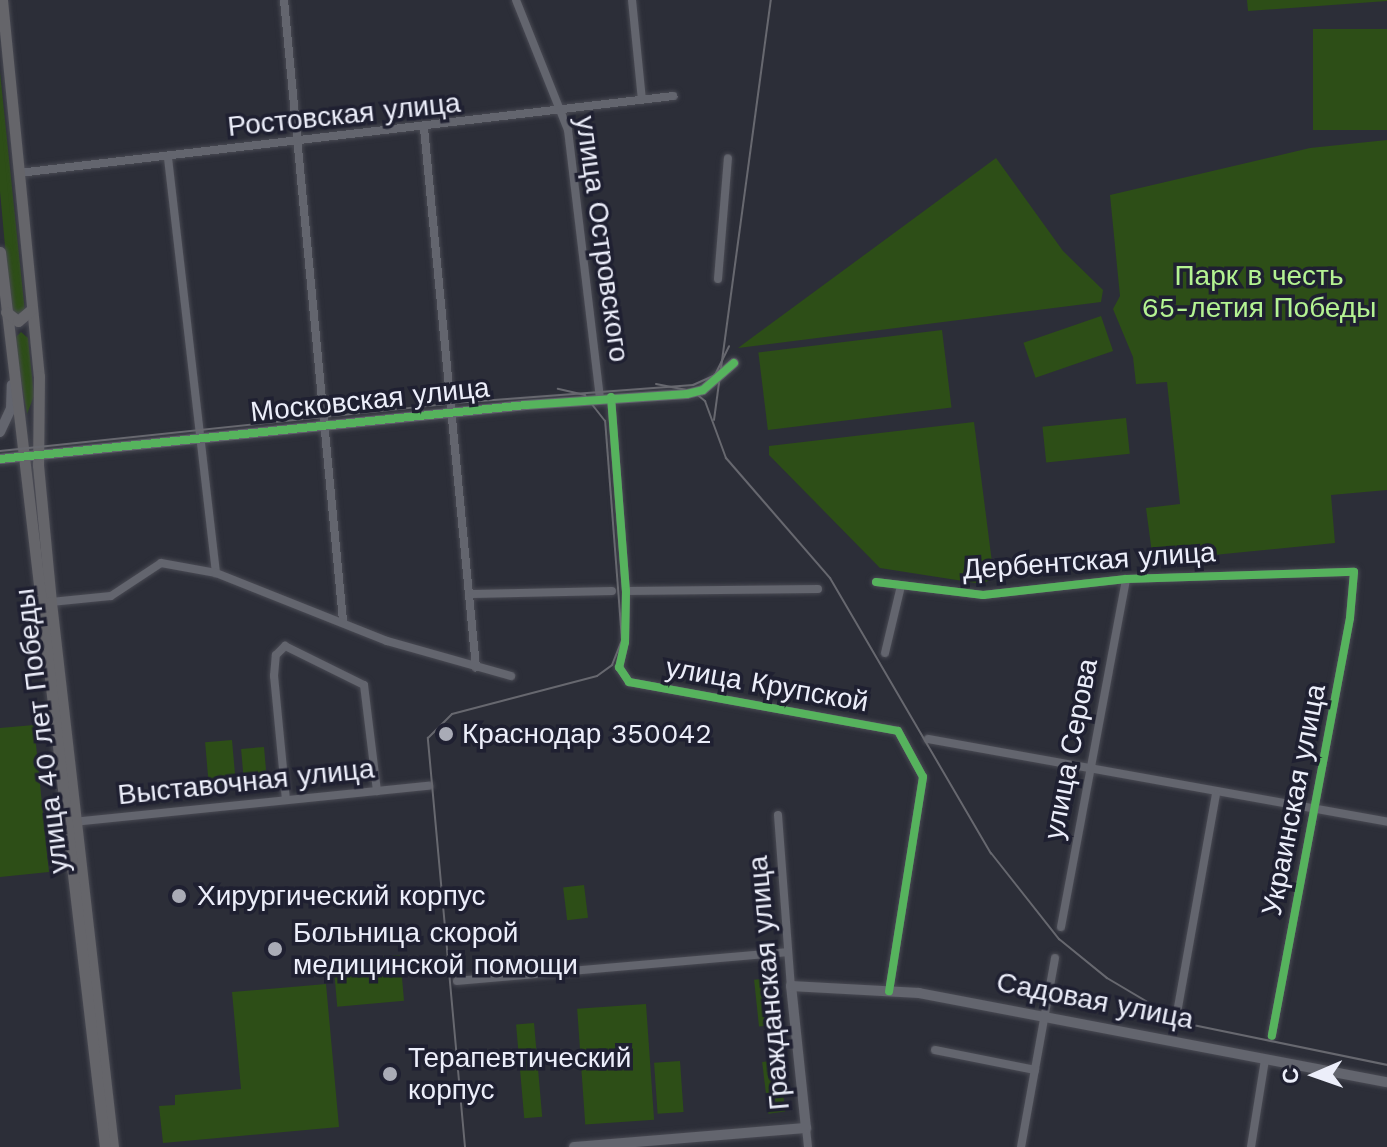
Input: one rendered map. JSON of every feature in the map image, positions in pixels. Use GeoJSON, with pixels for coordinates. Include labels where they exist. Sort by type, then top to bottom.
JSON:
{"type":"FeatureCollection","features":[{"type":"Feature","properties":{"kind":"main road","name":"улица 40 лет Победы"},"geometry":{"type":"LineString","coordinates":[[2,0],[41,400],[32,454],[31,496],[113,1147]]}},
{"type":"Feature","properties":{"kind":"main road","name":"улица 40 лет Победы"},"geometry":{"type":"LineString","coordinates":[[0,49],[5,37]]}},
{"type":"Feature","properties":{"kind":"main road"},"geometry":{"type":"LineString","coordinates":[[0,66],[9,78]]}},
{"type":"Feature","properties":{"kind":"main road","name":"улица 40 лет Победы"},"geometry":{"type":"LineString","coordinates":[[0,252],[12,371],[32,454],[51,602],[105,1147]]}},
{"type":"Feature","properties":{"kind":"main road"},"geometry":{"type":"LineString","coordinates":[[6,312],[22,321],[32,309]]}},
{"type":"Feature","properties":{"kind":"street"},"geometry":{"type":"LineString","coordinates":[[284,0],[327,427],[343,621]]}},
{"type":"Feature","properties":{"kind":"street","name":"улица Островского"},"geometry":{"type":"LineString","coordinates":[[516,0],[563,110],[606,398],[626,591],[625,642],[619,667],[629,682]]}},
{"type":"Feature","properties":{"kind":"street"},"geometry":{"type":"LineString","coordinates":[[632,0],[642,100]]}},
{"type":"Feature","properties":{"kind":"street","name":"Ростовская улица"},"geometry":{"type":"LineString","coordinates":[[19,173],[424,128],[673,96]]}},
{"type":"Feature","properties":{"kind":"street"},"geometry":{"type":"LineString","coordinates":[[424,128],[455,413],[476,667]]}},
{"type":"Feature","properties":{"kind":"street"},"geometry":{"type":"LineString","coordinates":[[168,158],[216,573]]}},
{"type":"Feature","properties":{"kind":"street"},"geometry":{"type":"LineString","coordinates":[[718,279],[728,158]]}},
{"type":"Feature","properties":{"kind":"street","name":"Московская улица"},"geometry":{"type":"LineString","coordinates":[[1,459],[606,398],[695,392],[734,363]]}},
{"type":"Feature","properties":{"kind":"street"},"geometry":{"type":"LineString","coordinates":[[0,432],[11,408],[12,371]]}},
{"type":"Feature","properties":{"kind":"street","name":"Московская улица"},"geometry":{"type":"LineString","coordinates":[[1,459],[19,467],[31,496]]}},
{"type":"Feature","properties":{"kind":"street"},"geometry":{"type":"LineString","coordinates":[[51,602],[111,596],[161,563],[216,573],[387,641],[511,676]]}},
{"type":"Feature","properties":{"kind":"street","name":"Дербентская улица"},"geometry":{"type":"LineString","coordinates":[[876,582],[983,595],[1126,579],[1354,572]]}},
{"type":"Feature","properties":{"kind":"street","name":"Украинская улица"},"geometry":{"type":"LineString","coordinates":[[1272,1036],[1354,572]]}},
{"type":"Feature","properties":{"kind":"street","name":"улица Серова"},"geometry":{"type":"LineString","coordinates":[[1061,927],[1088,768],[1126,579]]}},
{"type":"Feature","properties":{"kind":"street"},"geometry":{"type":"LineString","coordinates":[[885,653],[901,586]]}},
{"type":"Feature","properties":{"kind":"street"},"geometry":{"type":"LineString","coordinates":[[626,591],[818,589]]}},
{"type":"Feature","properties":{"kind":"street"},"geometry":{"type":"LineString","coordinates":[[472,594],[612,591]]}},
{"type":"Feature","properties":{"kind":"street"},"geometry":{"type":"LineString","coordinates":[[286,800],[274,676],[276,655],[285,646],[364,685],[377,791]]}},
{"type":"Feature","properties":{"kind":"street","name":"улица Крупской"},"geometry":{"type":"LineString","coordinates":[[629,682],[898,731],[923,777],[889,991]]}},
{"type":"Feature","properties":{"kind":"street"},"geometry":{"type":"LineString","coordinates":[[928,739],[1216,794],[1387,822]]}},
{"type":"Feature","properties":{"kind":"street","name":"Выставочная улица"},"geometry":{"type":"LineString","coordinates":[[72,822],[429,786]]}},
{"type":"Feature","properties":{"kind":"street"},"geometry":{"type":"LineString","coordinates":[[1177,1013],[1216,794]]}},
{"type":"Feature","properties":{"kind":"street","name":"Гражданская улица"},"geometry":{"type":"LineString","coordinates":[[778,815],[791,986],[808,1147]]}},
{"type":"Feature","properties":{"kind":"street"},"geometry":{"type":"LineString","coordinates":[[457,981],[788,952]]}},
{"type":"Feature","properties":{"kind":"street"},"geometry":{"type":"LineString","coordinates":[[1021,1147],[1055,958]]}},
{"type":"Feature","properties":{"kind":"street","name":"Садовая улица"},"geometry":{"type":"LineString","coordinates":[[791,986],[889,991],[1044,1016],[1387,1082]]}},
{"type":"Feature","properties":{"kind":"street"},"geometry":{"type":"LineString","coordinates":[[935,1050],[1035,1070]]}},
{"type":"Feature","properties":{"kind":"street"},"geometry":{"type":"LineString","coordinates":[[1251,1147],[1265,1060]]}},
{"type":"Feature","properties":{"kind":"street"},"geometry":{"type":"LineString","coordinates":[[574,1147],[806,1128]]}},
{"type":"Feature","properties":{"kind":"green space"},"geometry":{"type":"Polygon","coordinates":[[[1247,0],[1387,0],[1387,1],[1248,11],[1247,0]]]}},
{"type":"Feature","properties":{"kind":"green space"},"geometry":{"type":"Polygon","coordinates":[[[1313,29],[1387,29],[1387,130],[1313,130],[1313,29]]]}},
{"type":"Feature","properties":{"kind":"green space"},"geometry":{"type":"Polygon","coordinates":[[[0,72],[25,312],[22,317],[11,312],[0,191],[0,72]]]}},
{"type":"Feature","properties":{"kind":"green space","name":"Парк в честь 65-летия Победы"},"geometry":{"type":"Polygon","coordinates":[[[1387,140],[1387,490],[1331,495],[1335,543],[1153,561],[1146,508],[1180,504],[1167,382],[1136,384],[1133,357],[1113,309],[1120,296],[1110,195],[1310,148],[1387,140]]]}},
{"type":"Feature","properties":{"kind":"green space"},"geometry":{"type":"Polygon","coordinates":[[[996,158],[1063,251],[1103,290],[1101,302],[738,348],[996,158]]]}},
{"type":"Feature","properties":{"kind":"green space"},"geometry":{"type":"Polygon","coordinates":[[[1101,316],[1113,351],[1036,378],[1023,343],[1101,316]]]}},
{"type":"Feature","properties":{"kind":"green space"},"geometry":{"type":"Polygon","coordinates":[[[942,330],[952,407],[768,430],[758,353],[942,330]]]}},
{"type":"Feature","properties":{"kind":"green space"},"geometry":{"type":"Polygon","coordinates":[[[21,332],[28,338],[34,396],[27,414],[14,339],[21,332]]]}},
{"type":"Feature","properties":{"kind":"green space"},"geometry":{"type":"Polygon","coordinates":[[[1126,418],[1130,454],[1046,463],[1042,427],[1126,418]]]}},
{"type":"Feature","properties":{"kind":"green space"},"geometry":{"type":"Polygon","coordinates":[[[974,422],[994,578],[982,584],[880,568],[769,455],[769,446],[974,422]]]}},
{"type":"Feature","properties":{"kind":"green space"},"geometry":{"type":"Polygon","coordinates":[[[34,725],[49,872],[0,877],[0,728],[34,725]]]}},
{"type":"Feature","properties":{"kind":"green space"},"geometry":{"type":"Polygon","coordinates":[[[232,740],[236,784],[209,786],[205,742],[232,740]]]}},
{"type":"Feature","properties":{"kind":"green space"},"geometry":{"type":"Polygon","coordinates":[[[264,747],[267,780],[244,782],[241,749],[264,747]]]}},
{"type":"Feature","properties":{"kind":"green space"},"geometry":{"type":"Polygon","coordinates":[[[584,885],[588,918],[567,920],[563,888],[584,885]]]}},
{"type":"Feature","properties":{"kind":"green space"},"geometry":{"type":"Polygon","coordinates":[[[400,955],[404,1001],[337,1007],[333,961],[400,955]]]}},
{"type":"Feature","properties":{"kind":"green space"},"geometry":{"type":"Polygon","coordinates":[[[771,978],[776,1025],[759,1027],[754,980],[771,978]]]}},
{"type":"Feature","properties":{"kind":"green space"},"geometry":{"type":"Polygon","coordinates":[[[326,984],[339,1127],[163,1143],[159,1106],[175,1105],[175,1095],[241,1089],[232,992],[326,984]]]}},
{"type":"Feature","properties":{"kind":"green space"},"geometry":{"type":"Polygon","coordinates":[[[646,1004],[654,1120],[585,1125],[577,1009],[646,1004]]]}},
{"type":"Feature","properties":{"kind":"green space"},"geometry":{"type":"Polygon","coordinates":[[[534,1023],[542,1117],[524,1118],[516,1025],[534,1023]]]}},
{"type":"Feature","properties":{"kind":"green space"},"geometry":{"type":"Polygon","coordinates":[[[779,1060],[785,1112],[768,1114],[762,1062],[779,1060]]]}},
{"type":"Feature","properties":{"kind":"green space"},"geometry":{"type":"Polygon","coordinates":[[[680,1061],[684,1112],[658,1114],[654,1063],[680,1061]]]}},
{"type":"Feature","properties":{"kind":"tram line"},"geometry":{"type":"LineString","coordinates":[[714,420],[771,0]]}},
{"type":"Feature","properties":{"kind":"tram line"},"geometry":{"type":"LineString","coordinates":[[0,451],[454,403],[693,385],[715,375],[729,346]]}},
{"type":"Feature","properties":{"kind":"tram line"},"geometry":{"type":"LineString","coordinates":[[656,384],[693,391],[705,401],[726,458],[830,578],[991,853],[1059,939],[1107,978],[1183,1023],[1387,1065]]}},
{"type":"Feature","properties":{"kind":"tram line"},"geometry":{"type":"LineString","coordinates":[[465,1147],[428,738],[452,714],[597,676],[612,665],[622,640],[605,421],[585,395],[558,389]]}},
{"type":"Feature","properties":{"kind":"cycle path"},"geometry":{"type":"LineString","coordinates":[[0,459],[526,405],[687,394],[703,390],[734,363]]}},
{"type":"Feature","properties":{"kind":"cycle path"},"geometry":{"type":"LineString","coordinates":[[611,397],[626,591],[625,642],[619,667],[629,682],[898,731],[923,777],[889,991]]}},
{"type":"Feature","properties":{"kind":"cycle path"},"geometry":{"type":"LineString","coordinates":[[876,582],[983,595],[1126,579],[1354,572],[1350,618],[1272,1036]]}},
{"type":"Feature","properties":{"kind":"place","name":"Краснодар 350042"},"geometry":{"type":"Point","coordinates":[446,734]}},
{"type":"Feature","properties":{"kind":"place","name":"Хирургический корпус"},"geometry":{"type":"Point","coordinates":[179,896]}},
{"type":"Feature","properties":{"kind":"place","name":"Больница скорой медицинской помощи"},"geometry":{"type":"Point","coordinates":[275,949]}},
{"type":"Feature","properties":{"kind":"place","name":"Терапевтический корпус"},"geometry":{"type":"Point","coordinates":[390,1074]}}]}
